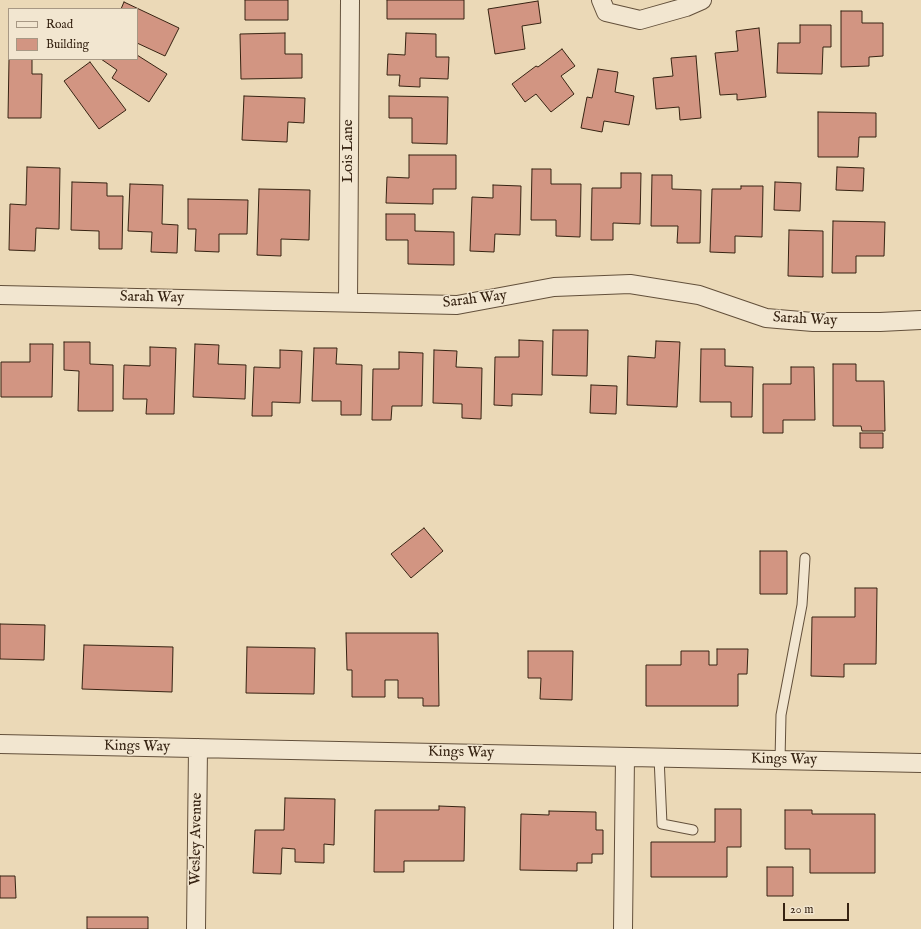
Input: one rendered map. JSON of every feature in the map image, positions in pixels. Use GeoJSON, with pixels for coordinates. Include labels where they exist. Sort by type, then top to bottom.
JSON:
{"type":"FeatureCollection","features":[{"type":"Feature","properties":{"kind":"street","name":"Lois Lane"},"geometry":{"type":"LineString","coordinates":[[348,302],[350,0]]}},
{"type":"Feature","properties":{"kind":"street"},"geometry":{"type":"LineString","coordinates":[[601,0],[606,12],[640,20],[686,7],[702,0]]}},
{"type":"Feature","properties":{"kind":"street","name":"Sarah Way"},"geometry":{"type":"LineString","coordinates":[[0,295],[457,305],[554,287],[630,284],[699,295],[766,318],[813,322],[880,322],[921,320]]}},
{"type":"Feature","properties":{"kind":"street","name":"Kings Way"},"geometry":{"type":"LineString","coordinates":[[0,744],[921,762]]}},
{"type":"Feature","properties":{"kind":"street","name":"Wesley Avenue"},"geometry":{"type":"LineString","coordinates":[[196,929],[198,748]]}},
{"type":"Feature","properties":{"kind":"street"},"geometry":{"type":"LineString","coordinates":[[623,929],[625,757]]}},
{"type":"Feature","properties":{"kind":"lane"},"geometry":{"type":"LineString","coordinates":[[780,760],[781,715],[802,605],[805,558]]}},
{"type":"Feature","properties":{"kind":"lane"},"geometry":{"type":"LineString","coordinates":[[658,758],[662,824],[693,830]]}},
{"type":"Feature","properties":{"kind":"building"},"geometry":{"type":"Polygon","coordinates":[[[245,0],[288,0],[288,20],[245,20],[245,0]]]}},
{"type":"Feature","properties":{"kind":"building"},"geometry":{"type":"Polygon","coordinates":[[[387,0],[464,0],[464,19],[387,19],[387,0]]]}},
{"type":"Feature","properties":{"kind":"building"},"geometry":{"type":"Polygon","coordinates":[[[538,1],[541,23],[522,26],[525,49],[495,54],[488,9],[538,1]]]}},
{"type":"Feature","properties":{"kind":"building"},"geometry":{"type":"Polygon","coordinates":[[[124,2],[137,8],[121,8],[124,2]]]}},
{"type":"Feature","properties":{"kind":"building"},"geometry":{"type":"Polygon","coordinates":[[[138,9],[179,28],[165,56],[138,43],[138,9]]]}},
{"type":"Feature","properties":{"kind":"building"},"geometry":{"type":"Polygon","coordinates":[[[841,11],[862,11],[862,23],[883,23],[883,56],[869,57],[869,66],[841,67],[841,11]]]}},
{"type":"Feature","properties":{"kind":"building"},"geometry":{"type":"Polygon","coordinates":[[[800,25],[831,25],[831,47],[823,47],[822,74],[777,73],[778,43],[800,43],[800,25]]]}},
{"type":"Feature","properties":{"kind":"building"},"geometry":{"type":"Polygon","coordinates":[[[759,28],[766,97],[737,100],[737,94],[720,95],[715,53],[738,51],[736,31],[759,28]]]}},
{"type":"Feature","properties":{"kind":"building"},"geometry":{"type":"Polygon","coordinates":[[[285,33],[285,54],[302,54],[302,78],[241,79],[240,34],[285,33]]]}},
{"type":"Feature","properties":{"kind":"building"},"geometry":{"type":"Polygon","coordinates":[[[406,33],[436,34],[436,57],[449,57],[448,79],[420,78],[420,87],[399,86],[400,75],[387,75],[388,54],[405,55],[406,33]]]}},
{"type":"Feature","properties":{"kind":"building"},"geometry":{"type":"Polygon","coordinates":[[[562,49],[575,66],[561,76],[574,94],[551,112],[536,94],[525,102],[512,84],[562,49]]]}},
{"type":"Feature","properties":{"kind":"building"},"geometry":{"type":"Polygon","coordinates":[[[138,56],[167,74],[149,102],[112,78],[117,70],[102,60],[138,60],[138,56]]]}},
{"type":"Feature","properties":{"kind":"building"},"geometry":{"type":"Polygon","coordinates":[[[696,56],[701,118],[680,120],[679,107],[656,109],[653,78],[673,76],[671,58],[696,56]]]}},
{"type":"Feature","properties":{"kind":"building"},"geometry":{"type":"Polygon","coordinates":[[[9,60],[32,60],[32,74],[42,74],[41,118],[8,118],[9,60]]]}},
{"type":"Feature","properties":{"kind":"building"},"geometry":{"type":"Polygon","coordinates":[[[90,62],[126,110],[99,129],[64,81],[90,62]]]}},
{"type":"Feature","properties":{"kind":"building"},"geometry":{"type":"Polygon","coordinates":[[[598,69],[618,72],[615,92],[634,96],[629,125],[604,121],[602,132],[581,128],[587,97],[592,98],[598,69]]]}},
{"type":"Feature","properties":{"kind":"building"},"geometry":{"type":"Polygon","coordinates":[[[244,96],[305,98],[304,123],[288,122],[287,142],[242,140],[244,96]]]}},
{"type":"Feature","properties":{"kind":"building"},"geometry":{"type":"Polygon","coordinates":[[[389,96],[448,97],[447,144],[412,143],[412,118],[389,118],[389,96]]]}},
{"type":"Feature","properties":{"kind":"building"},"geometry":{"type":"Polygon","coordinates":[[[818,112],[876,113],[876,137],[859,137],[858,157],[818,157],[818,112]]]}},
{"type":"Feature","properties":{"kind":"building"},"geometry":{"type":"Polygon","coordinates":[[[409,155],[456,155],[456,189],[433,189],[433,204],[386,203],[387,177],[409,178],[409,155]]]}},
{"type":"Feature","properties":{"kind":"building"},"geometry":{"type":"Polygon","coordinates":[[[27,167],[60,168],[59,229],[36,228],[35,251],[9,250],[10,204],[26,205],[27,167]]]}},
{"type":"Feature","properties":{"kind":"building"},"geometry":{"type":"Polygon","coordinates":[[[837,167],[864,168],[863,191],[836,190],[837,167]]]}},
{"type":"Feature","properties":{"kind":"building"},"geometry":{"type":"Polygon","coordinates":[[[532,169],[551,169],[551,184],[581,184],[580,237],[556,236],[556,220],[531,220],[532,169]]]}},
{"type":"Feature","properties":{"kind":"building"},"geometry":{"type":"Polygon","coordinates":[[[621,173],[641,173],[640,224],[613,223],[613,240],[591,240],[592,188],[621,188],[621,173]]]}},
{"type":"Feature","properties":{"kind":"building"},"geometry":{"type":"Polygon","coordinates":[[[652,175],[672,175],[672,189],[701,190],[700,243],[677,243],[678,226],[651,226],[652,175]]]}},
{"type":"Feature","properties":{"kind":"building"},"geometry":{"type":"Polygon","coordinates":[[[72,182],[107,183],[107,196],[123,196],[122,249],[99,249],[99,231],[71,230],[72,182]]]}},
{"type":"Feature","properties":{"kind":"building"},"geometry":{"type":"Polygon","coordinates":[[[775,182],[801,183],[800,211],[774,210],[775,182]]]}},
{"type":"Feature","properties":{"kind":"building"},"geometry":{"type":"Polygon","coordinates":[[[130,184],[163,185],[162,224],[178,225],[177,253],[151,252],[152,232],[128,231],[130,184]]]}},
{"type":"Feature","properties":{"kind":"building"},"geometry":{"type":"Polygon","coordinates":[[[493,185],[521,186],[520,235],[495,234],[494,252],[470,251],[472,197],[493,198],[493,185]]]}},
{"type":"Feature","properties":{"kind":"building"},"geometry":{"type":"Polygon","coordinates":[[[741,186],[763,186],[762,237],[735,236],[735,253],[710,252],[712,189],[741,189],[741,186]]]}},
{"type":"Feature","properties":{"kind":"building"},"geometry":{"type":"Polygon","coordinates":[[[259,189],[310,190],[309,240],[281,239],[281,256],[257,255],[259,189]]]}},
{"type":"Feature","properties":{"kind":"building"},"geometry":{"type":"Polygon","coordinates":[[[188,199],[248,200],[247,234],[219,234],[219,252],[195,251],[196,229],[188,229],[188,199]]]}},
{"type":"Feature","properties":{"kind":"building"},"geometry":{"type":"Polygon","coordinates":[[[386,214],[415,214],[415,231],[454,232],[454,265],[408,264],[408,240],[386,240],[386,214]]]}},
{"type":"Feature","properties":{"kind":"building"},"geometry":{"type":"Polygon","coordinates":[[[833,221],[885,222],[884,256],[856,256],[856,273],[832,273],[833,221]]]}},
{"type":"Feature","properties":{"kind":"building"},"geometry":{"type":"Polygon","coordinates":[[[789,230],[823,231],[823,277],[788,276],[789,230]]]}},
{"type":"Feature","properties":{"kind":"building"},"geometry":{"type":"Polygon","coordinates":[[[553,330],[588,330],[587,376],[552,375],[553,330]]]}},
{"type":"Feature","properties":{"kind":"building"},"geometry":{"type":"Polygon","coordinates":[[[519,340],[543,341],[542,395],[512,394],[512,406],[494,405],[495,357],[519,357],[519,340]]]}},
{"type":"Feature","properties":{"kind":"building"},"geometry":{"type":"Polygon","coordinates":[[[656,341],[680,342],[677,407],[627,405],[628,356],[655,358],[656,341]]]}},
{"type":"Feature","properties":{"kind":"building"},"geometry":{"type":"Polygon","coordinates":[[[64,342],[90,342],[90,364],[113,365],[113,411],[78,411],[79,371],[64,370],[64,342]]]}},
{"type":"Feature","properties":{"kind":"building"},"geometry":{"type":"Polygon","coordinates":[[[30,344],[53,344],[52,397],[1,397],[1,362],[30,362],[30,344]]]}},
{"type":"Feature","properties":{"kind":"building"},"geometry":{"type":"Polygon","coordinates":[[[195,344],[219,345],[218,364],[246,365],[245,399],[193,397],[195,344]]]}},
{"type":"Feature","properties":{"kind":"building"},"geometry":{"type":"Polygon","coordinates":[[[150,347],[176,348],[174,414],[146,414],[147,399],[123,399],[124,365],[150,366],[150,347]]]}},
{"type":"Feature","properties":{"kind":"building"},"geometry":{"type":"Polygon","coordinates":[[[314,348],[337,348],[336,364],[362,365],[361,415],[341,415],[341,401],[312,401],[314,348]]]}},
{"type":"Feature","properties":{"kind":"building"},"geometry":{"type":"Polygon","coordinates":[[[701,349],[725,349],[725,366],[753,367],[752,417],[731,417],[731,402],[700,402],[701,349]]]}},
{"type":"Feature","properties":{"kind":"building"},"geometry":{"type":"Polygon","coordinates":[[[280,350],[302,351],[300,403],[272,402],[272,416],[252,416],[254,367],[280,368],[280,350]]]}},
{"type":"Feature","properties":{"kind":"building"},"geometry":{"type":"Polygon","coordinates":[[[434,350],[457,351],[456,367],[482,368],[481,419],[462,418],[462,404],[433,403],[434,350]]]}},
{"type":"Feature","properties":{"kind":"building"},"geometry":{"type":"Polygon","coordinates":[[[399,352],[423,353],[422,406],[392,406],[391,420],[372,420],[373,369],[399,369],[399,352]]]}},
{"type":"Feature","properties":{"kind":"building"},"geometry":{"type":"Polygon","coordinates":[[[833,364],[856,364],[856,381],[884,381],[885,431],[862,431],[861,426],[833,426],[833,364]]]}},
{"type":"Feature","properties":{"kind":"building"},"geometry":{"type":"Polygon","coordinates":[[[791,367],[814,367],[815,420],[783,420],[783,433],[763,433],[763,384],[791,384],[791,367]]]}},
{"type":"Feature","properties":{"kind":"building"},"geometry":{"type":"Polygon","coordinates":[[[591,385],[617,386],[616,414],[590,413],[591,385]]]}},
{"type":"Feature","properties":{"kind":"building"},"geometry":{"type":"Polygon","coordinates":[[[860,433],[883,433],[883,448],[860,448],[860,433]]]}},
{"type":"Feature","properties":{"kind":"building"},"geometry":{"type":"Polygon","coordinates":[[[424,528],[443,551],[411,578],[391,554],[424,528]]]}},
{"type":"Feature","properties":{"kind":"building"},"geometry":{"type":"Polygon","coordinates":[[[760,551],[787,551],[787,594],[760,594],[760,551]]]}},
{"type":"Feature","properties":{"kind":"building"},"geometry":{"type":"Polygon","coordinates":[[[855,588],[877,588],[876,664],[844,664],[844,677],[811,676],[812,617],[855,617],[855,588]]]}},
{"type":"Feature","properties":{"kind":"building"},"geometry":{"type":"Polygon","coordinates":[[[0,624],[45,625],[44,660],[0,659],[0,624]]]}},
{"type":"Feature","properties":{"kind":"building"},"geometry":{"type":"Polygon","coordinates":[[[346,633],[438,633],[439,706],[423,706],[423,698],[398,698],[398,680],[385,680],[385,697],[352,697],[352,670],[347,670],[346,633]]]}},
{"type":"Feature","properties":{"kind":"building"},"geometry":{"type":"Polygon","coordinates":[[[84,645],[173,647],[172,692],[82,689],[84,645]]]}},
{"type":"Feature","properties":{"kind":"building"},"geometry":{"type":"Polygon","coordinates":[[[247,647],[315,648],[314,694],[246,693],[247,647]]]}},
{"type":"Feature","properties":{"kind":"building"},"geometry":{"type":"Polygon","coordinates":[[[717,649],[748,649],[747,674],[738,674],[738,706],[646,706],[646,665],[681,665],[681,651],[709,651],[709,665],[717,665],[717,649]]]}},
{"type":"Feature","properties":{"kind":"building"},"geometry":{"type":"Polygon","coordinates":[[[528,651],[573,651],[572,700],[540,699],[541,678],[528,678],[528,651]]]}},
{"type":"Feature","properties":{"kind":"building"},"geometry":{"type":"Polygon","coordinates":[[[285,798],[335,799],[334,845],[324,844],[324,863],[295,862],[295,849],[282,848],[281,874],[253,873],[255,830],[284,830],[285,798]]]}},
{"type":"Feature","properties":{"kind":"building"},"geometry":{"type":"Polygon","coordinates":[[[439,806],[465,807],[464,861],[404,861],[404,872],[374,872],[375,810],[439,810],[439,806]]]}},
{"type":"Feature","properties":{"kind":"building"},"geometry":{"type":"Polygon","coordinates":[[[715,809],[741,809],[741,847],[727,847],[727,877],[651,877],[651,842],[715,842],[715,809]]]}},
{"type":"Feature","properties":{"kind":"building"},"geometry":{"type":"Polygon","coordinates":[[[785,810],[812,810],[812,814],[875,814],[875,873],[810,873],[810,849],[785,849],[785,810]]]}},
{"type":"Feature","properties":{"kind":"building"},"geometry":{"type":"Polygon","coordinates":[[[549,811],[596,812],[596,830],[603,830],[603,854],[592,854],[592,863],[577,863],[577,871],[520,870],[521,814],[549,815],[549,811]]]}},
{"type":"Feature","properties":{"kind":"building"},"geometry":{"type":"Polygon","coordinates":[[[767,867],[793,867],[793,896],[767,896],[767,867]]]}},
{"type":"Feature","properties":{"kind":"building"},"geometry":{"type":"Polygon","coordinates":[[[0,876],[15,876],[16,898],[0,898],[0,876]]]}},
{"type":"Feature","properties":{"kind":"building"},"geometry":{"type":"Polygon","coordinates":[[[87,917],[148,917],[148,929],[87,929],[87,917]]]}}]}
